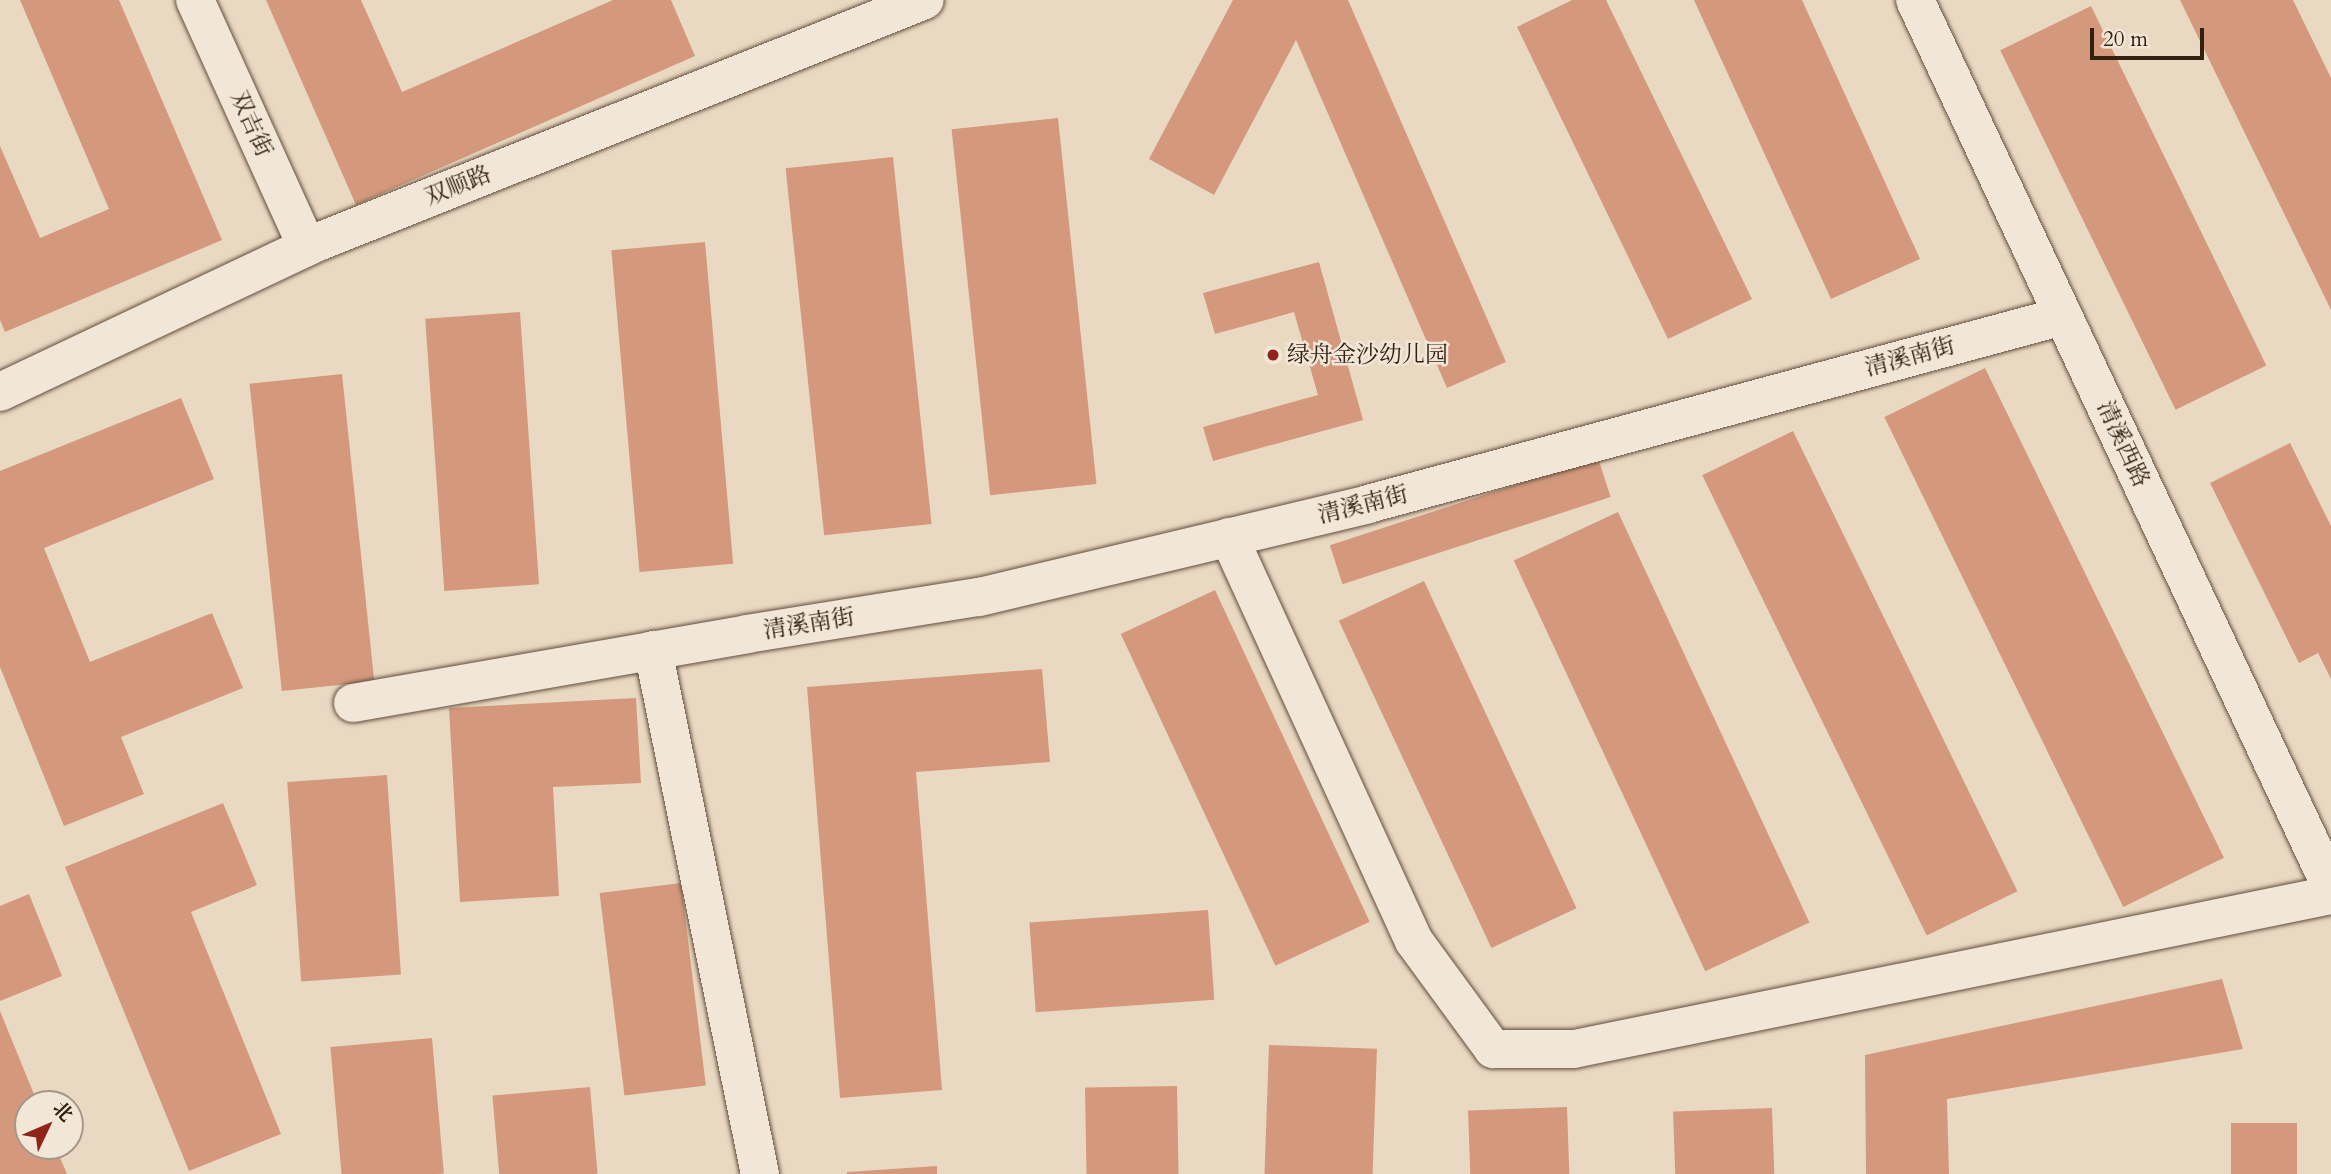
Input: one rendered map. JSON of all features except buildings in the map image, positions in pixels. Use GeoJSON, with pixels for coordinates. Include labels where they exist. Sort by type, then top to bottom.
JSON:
{"type":"FeatureCollection","features":[{"type":"Feature","properties":{"kind":"street","name":"双吉街"},"geometry":{"type":"LineString","coordinates":[[195,0],[307,247]]}},
{"type":"Feature","properties":{"kind":"street","name":"双顺路"},"geometry":{"type":"LineString","coordinates":[[0,392],[307,247],[925,0]]}},
{"type":"Feature","properties":{"kind":"street","name":"清溪西路"},"geometry":{"type":"LineString","coordinates":[[1915,0],[2331,887]]}},
{"type":"Feature","properties":{"kind":"street","name":"清溪南街"},"geometry":{"type":"LineString","coordinates":[[353,703],[653,650],[979,597],[1368,504],[2063,316]]}},
{"type":"Feature","properties":{"kind":"street"},"geometry":{"type":"LineString","coordinates":[[1230,537],[1414,941],[1493,1049],[1574,1049],[2331,895]]}},
{"type":"Feature","properties":{"kind":"street"},"geometry":{"type":"LineString","coordinates":[[653,650],[760,1174]]}},
{"type":"Feature","properties":{"kind":"place","name":"绿舟金沙幼儿园"},"geometry":{"type":"Point","coordinates":[1273,355]}}]}
